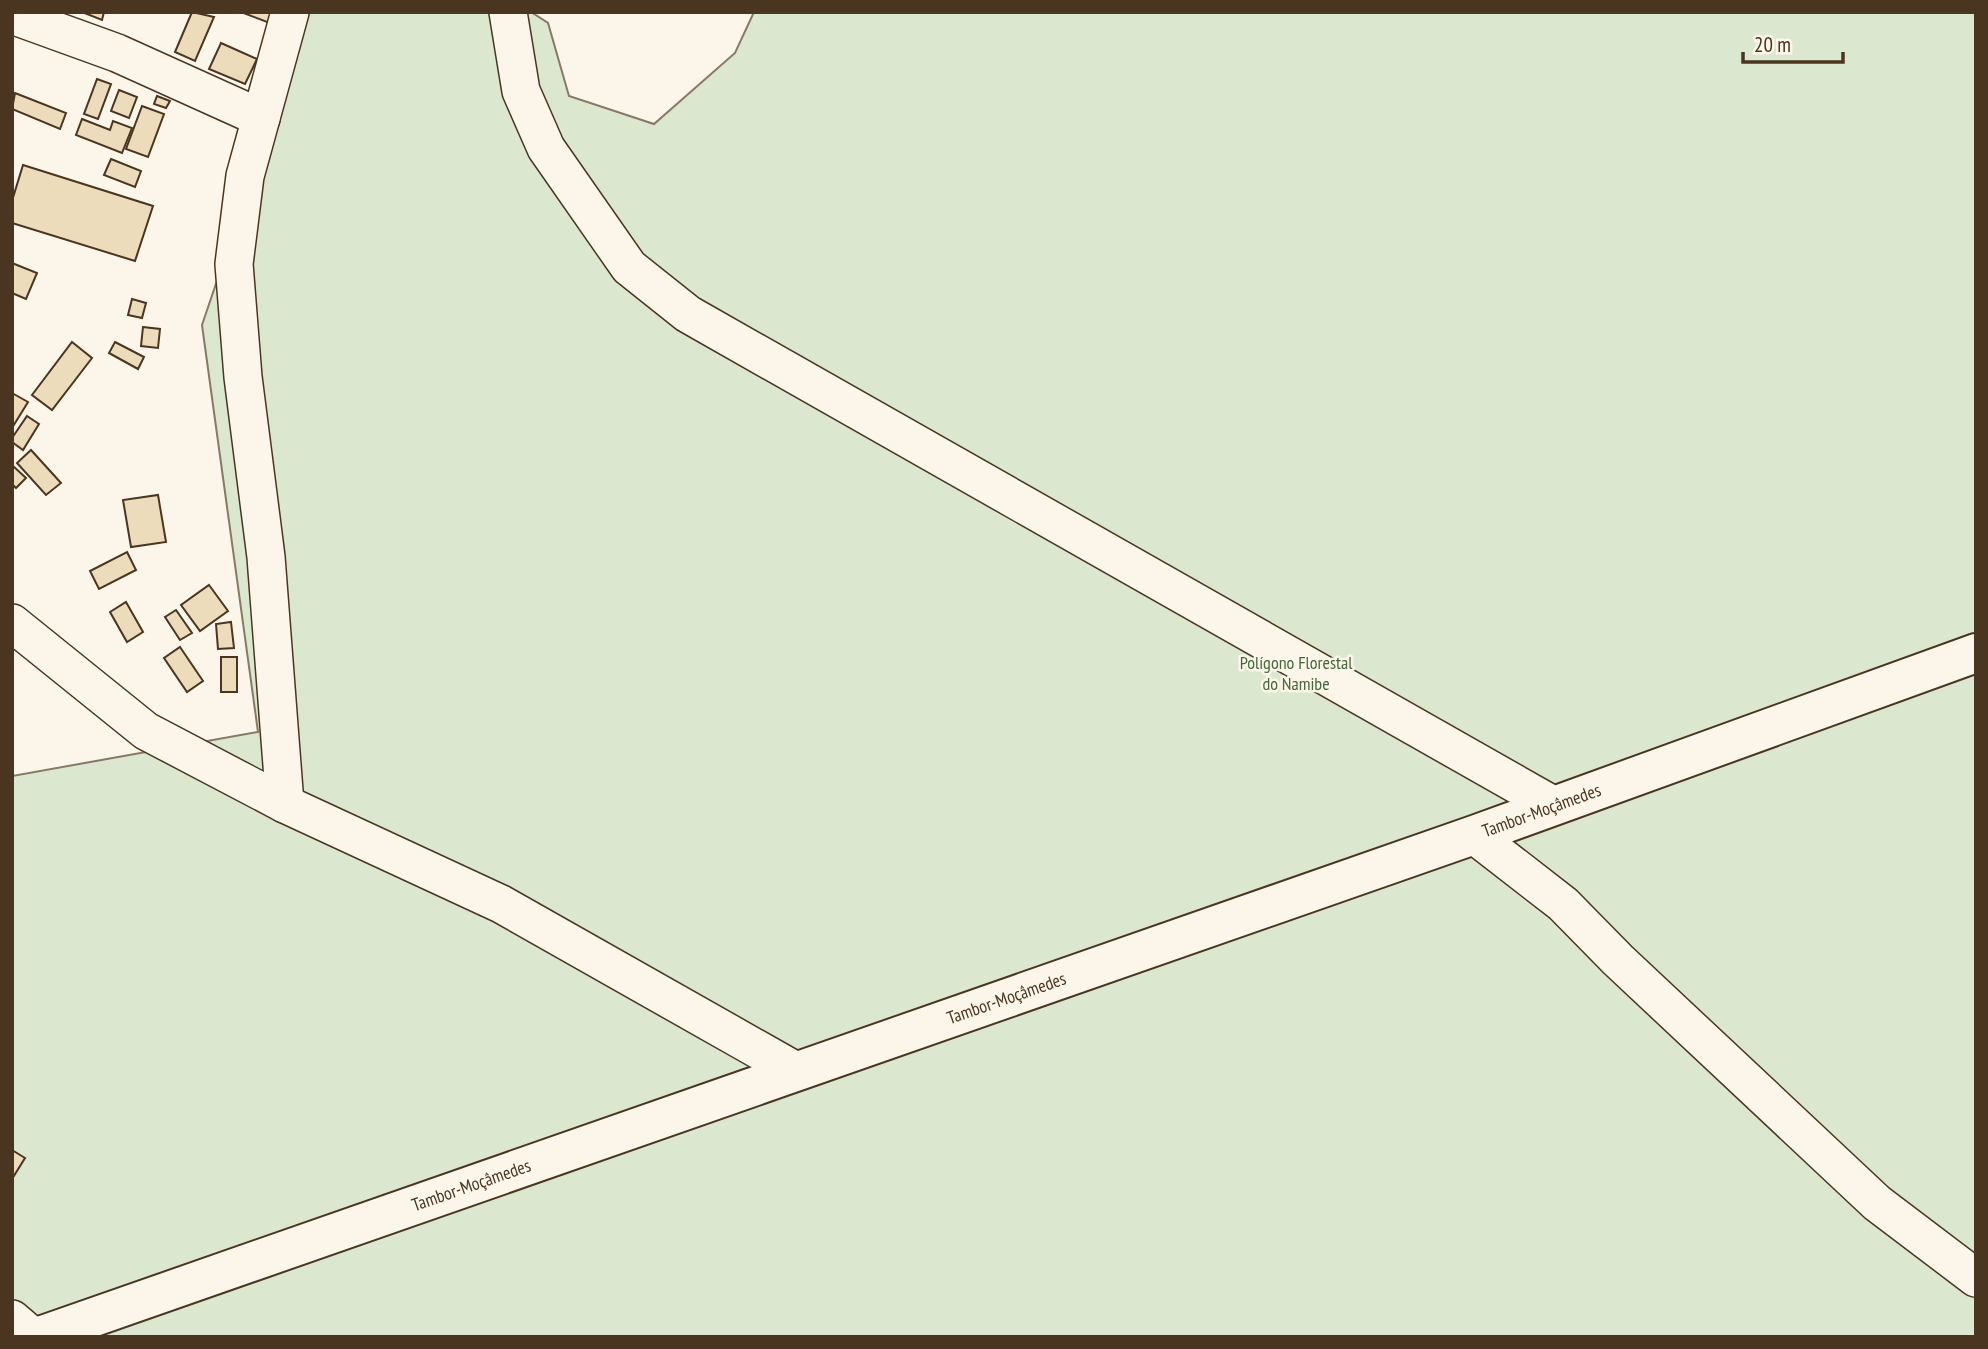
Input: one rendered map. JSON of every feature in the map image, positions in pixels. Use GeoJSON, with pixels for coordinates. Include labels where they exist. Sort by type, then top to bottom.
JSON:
{"type":"FeatureCollection","features":[{"type":"Feature","properties":{"kind":"main road","name":"Tambor-Moçâmedes"},"geometry":{"type":"LineString","coordinates":[[35,1337],[1474,835],[1551,804],[1976,653]]}},
{"type":"Feature","properties":{"kind":"street"},"geometry":{"type":"LineString","coordinates":[[285,804],[266,557],[243,377],[234,264],[245,176],[290,12]]}},
{"type":"Feature","properties":{"kind":"street"},"geometry":{"type":"LineString","coordinates":[[508,12],[521,91],[546,148],[629,267],[688,314],[1551,804]]}},
{"type":"Feature","properties":{"kind":"street"},"geometry":{"type":"LineString","coordinates":[[21,15],[117,53],[261,118]]}},
{"type":"Feature","properties":{"kind":"street"},"geometry":{"type":"LineString","coordinates":[[12,623],[146,731],[285,804],[501,904],[796,1070]]}},
{"type":"Feature","properties":{"kind":"street"},"geometry":{"type":"LineString","coordinates":[[1474,835],[1563,904],[1618,960],[1877,1203],[1976,1278]]}},
{"type":"Feature","properties":{"kind":"street"},"geometry":{"type":"LineString","coordinates":[[12,1319],[35,1337]]}},
{"type":"Feature","properties":{"kind":"green space","name":"Polígono Florestal do Namibe"},"geometry":{"type":"Polygon","coordinates":[[[308,12],[531,12],[548,23],[569,96],[654,124],[735,53],[754,12],[1976,12],[1976,1337],[33,1337],[12,1319],[12,776],[258,732],[202,325],[308,12]]]}},
{"type":"Feature","properties":{"kind":"building"},"geometry":{"type":"Polygon","coordinates":[[[82,12],[104,12],[102,20],[82,12]]]}},
{"type":"Feature","properties":{"kind":"building"},"geometry":{"type":"Polygon","coordinates":[[[192,12],[214,17],[195,61],[175,52],[192,12]]]}},
{"type":"Feature","properties":{"kind":"building"},"geometry":{"type":"Polygon","coordinates":[[[241,12],[280,12],[275,25],[241,12]]]}},
{"type":"Feature","properties":{"kind":"building"},"geometry":{"type":"Polygon","coordinates":[[[221,43],[257,59],[245,84],[209,69],[221,43]]]}},
{"type":"Feature","properties":{"kind":"building"},"geometry":{"type":"Polygon","coordinates":[[[97,79],[111,84],[98,119],[84,114],[97,79]]]}},
{"type":"Feature","properties":{"kind":"building"},"geometry":{"type":"Polygon","coordinates":[[[119,90],[137,97],[129,118],[111,111],[119,90]]]}},
{"type":"Feature","properties":{"kind":"building"},"geometry":{"type":"Polygon","coordinates":[[[15,93],[66,113],[60,129],[12,109],[15,93]]]}},
{"type":"Feature","properties":{"kind":"building"},"geometry":{"type":"Polygon","coordinates":[[[157,96],[170,101],[166,108],[154,104],[157,96]]]}},
{"type":"Feature","properties":{"kind":"building"},"geometry":{"type":"Polygon","coordinates":[[[142,106],[164,114],[148,157],[126,149],[142,106]]]}},
{"type":"Feature","properties":{"kind":"building"},"geometry":{"type":"Polygon","coordinates":[[[82,119],[110,130],[113,121],[132,128],[122,153],[76,135],[82,119]]]}},
{"type":"Feature","properties":{"kind":"building"},"geometry":{"type":"Polygon","coordinates":[[[111,159],[141,171],[135,187],[104,175],[111,159]]]}},
{"type":"Feature","properties":{"kind":"building"},"geometry":{"type":"Polygon","coordinates":[[[23,165],[153,206],[135,261],[12,223],[12,201],[23,165]]]}},
{"type":"Feature","properties":{"kind":"building"},"geometry":{"type":"Polygon","coordinates":[[[12,263],[37,273],[26,299],[12,293],[12,263]]]}},
{"type":"Feature","properties":{"kind":"building"},"geometry":{"type":"Polygon","coordinates":[[[132,299],[146,303],[142,318],[128,315],[132,299]]]}},
{"type":"Feature","properties":{"kind":"building"},"geometry":{"type":"Polygon","coordinates":[[[143,327],[160,329],[158,348],[141,346],[143,327]]]}},
{"type":"Feature","properties":{"kind":"building"},"geometry":{"type":"Polygon","coordinates":[[[72,342],[92,358],[52,410],[32,395],[72,342]]]}},
{"type":"Feature","properties":{"kind":"building"},"geometry":{"type":"Polygon","coordinates":[[[115,342],[144,357],[138,369],[109,353],[115,342]]]}},
{"type":"Feature","properties":{"kind":"building"},"geometry":{"type":"Polygon","coordinates":[[[12,393],[28,402],[12,428],[12,393]]]}},
{"type":"Feature","properties":{"kind":"building"},"geometry":{"type":"Polygon","coordinates":[[[27,416],[39,424],[23,450],[12,442],[12,438],[27,416]]]}},
{"type":"Feature","properties":{"kind":"building"},"geometry":{"type":"Polygon","coordinates":[[[31,450],[61,483],[46,495],[17,463],[31,450]]]}},
{"type":"Feature","properties":{"kind":"building"},"geometry":{"type":"Polygon","coordinates":[[[12,465],[26,478],[16,488],[12,484],[12,465]]]}},
{"type":"Feature","properties":{"kind":"building"},"geometry":{"type":"Polygon","coordinates":[[[158,495],[166,542],[131,547],[123,500],[158,495]]]}},
{"type":"Feature","properties":{"kind":"building"},"geometry":{"type":"Polygon","coordinates":[[[127,552],[136,570],[99,589],[90,571],[127,552]]]}},
{"type":"Feature","properties":{"kind":"building"},"geometry":{"type":"Polygon","coordinates":[[[209,585],[228,611],[200,631],[181,605],[209,585]]]}},
{"type":"Feature","properties":{"kind":"building"},"geometry":{"type":"Polygon","coordinates":[[[126,602],[143,632],[127,642],[110,612],[126,602]]]}},
{"type":"Feature","properties":{"kind":"building"},"geometry":{"type":"Polygon","coordinates":[[[176,610],[192,633],[180,640],[165,617],[176,610]]]}},
{"type":"Feature","properties":{"kind":"building"},"geometry":{"type":"Polygon","coordinates":[[[231,622],[234,648],[218,649],[216,624],[231,622]]]}},
{"type":"Feature","properties":{"kind":"building"},"geometry":{"type":"Polygon","coordinates":[[[180,647],[203,681],[187,692],[164,658],[180,647]]]}},
{"type":"Feature","properties":{"kind":"building"},"geometry":{"type":"Polygon","coordinates":[[[221,657],[237,657],[237,692],[221,692],[221,657]]]}},
{"type":"Feature","properties":{"kind":"building"},"geometry":{"type":"Polygon","coordinates":[[[12,1150],[25,1158],[12,1179],[12,1150]]]}}]}
